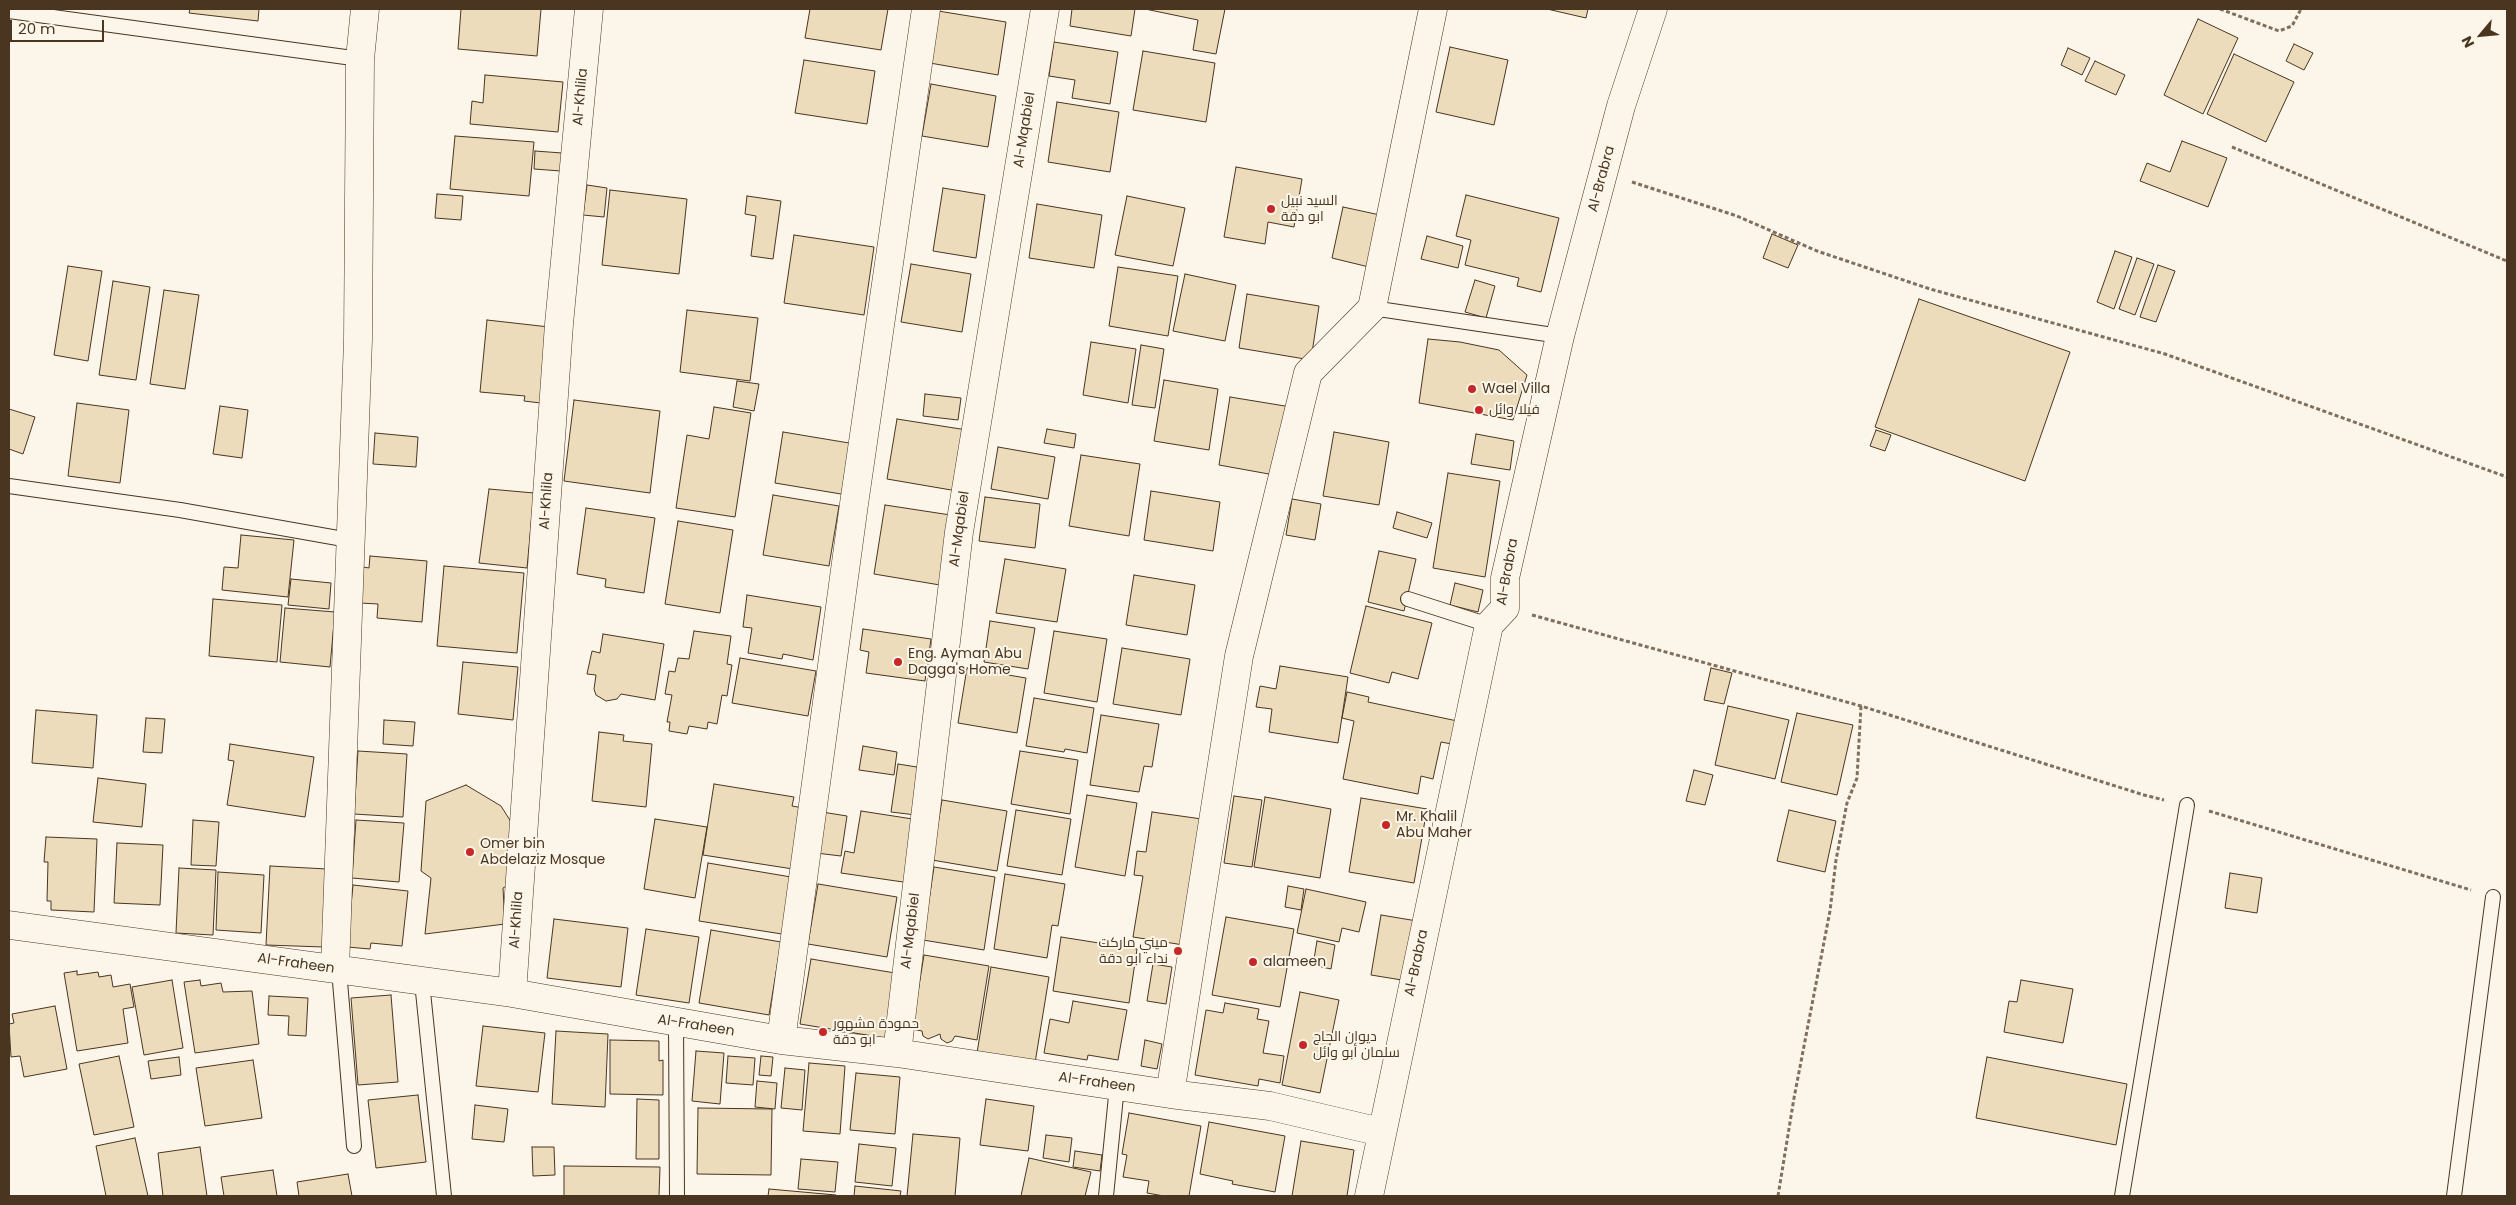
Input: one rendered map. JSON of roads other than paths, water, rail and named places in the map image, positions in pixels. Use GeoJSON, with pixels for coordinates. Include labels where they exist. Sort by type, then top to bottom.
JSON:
{"type":"FeatureCollection","features":[{"type":"Feature","properties":{"kind":"street"},"geometry":{"type":"LineString","coordinates":[[337,969],[349,540],[358,340],[360,59],[365,9]]}},
{"type":"Feature","properties":{"kind":"street","name":"Al-Khlila"},"geometry":{"type":"LineString","coordinates":[[512,993],[559,324],[590,9]]}},
{"type":"Feature","properties":{"kind":"street"},"geometry":{"type":"LineString","coordinates":[[781,1040],[854,504],[926,9]]}},
{"type":"Feature","properties":{"kind":"street","name":"Al-Mqabiel"},"geometry":{"type":"LineString","coordinates":[[897,1053],[959,532],[1045,9]]}},
{"type":"Feature","properties":{"kind":"street"},"geometry":{"type":"LineString","coordinates":[[1170,1094],[1239,656],[1308,373],[1372,308],[1433,9]]}},
{"type":"Feature","properties":{"kind":"street","name":"Al-Brabra"},"geometry":{"type":"LineString","coordinates":[[1369,1196],[1381,1132],[1560,336],[1620,106],[1653,9]]}},
{"type":"Feature","properties":{"kind":"street","name":"Al-Fraheen"},"geometry":{"type":"LineString","coordinates":[[9,925],[512,993],[781,1040],[897,1053],[1170,1094],[1270,1106],[1381,1132]]}},
{"type":"Feature","properties":{"kind":"lane"},"geometry":{"type":"LineString","coordinates":[[9,11],[360,59]]}},
{"type":"Feature","properties":{"kind":"lane"},"geometry":{"type":"LineString","coordinates":[[1372,308],[1560,336]]}},
{"type":"Feature","properties":{"kind":"lane"},"geometry":{"type":"LineString","coordinates":[[9,486],[180,510],[349,540]]}},
{"type":"Feature","properties":{"kind":"lane"},"geometry":{"type":"LineString","coordinates":[[1408,599],[1497,617]]}},
{"type":"Feature","properties":{"kind":"lane"},"geometry":{"type":"LineString","coordinates":[[2122,1196],[2187,805]]}},
{"type":"Feature","properties":{"kind":"lane"},"geometry":{"type":"LineString","coordinates":[[2454,1196],[2493,897]]}},
{"type":"Feature","properties":{"kind":"lane"},"geometry":{"type":"LineString","coordinates":[[337,969],[354,1146]]}},
{"type":"Feature","properties":{"kind":"lane"},"geometry":{"type":"LineString","coordinates":[[422,982],[444,1196]]}},
{"type":"Feature","properties":{"kind":"lane"},"geometry":{"type":"LineString","coordinates":[[676,1023],[677,1196]]}},
{"type":"Feature","properties":{"kind":"lane"},"geometry":{"type":"LineString","coordinates":[[1106,1196],[1117,1086]]}},
{"type":"Feature","properties":{"kind":"place","name":"السيد نبيل ابو دقة"},"geometry":{"type":"Point","coordinates":[1271,209]}},
{"type":"Feature","properties":{"kind":"place","name":"Wael Villa"},"geometry":{"type":"Point","coordinates":[1472,389]}},
{"type":"Feature","properties":{"kind":"place","name":"فيلا وائل"},"geometry":{"type":"Point","coordinates":[1479,410]}},
{"type":"Feature","properties":{"kind":"place","name":"Eng. Ayman Abu Dagga's Home"},"geometry":{"type":"Point","coordinates":[898,662]}},
{"type":"Feature","properties":{"kind":"place","name":"Mr. Khalil Abu Maher"},"geometry":{"type":"Point","coordinates":[1386,825]}},
{"type":"Feature","properties":{"kind":"place","name":"Omer bin Abdelaziz Mosque"},"geometry":{"type":"Point","coordinates":[470,852]}},
{"type":"Feature","properties":{"kind":"place","name":"ميني ماركت نداء ابو دقة"},"geometry":{"type":"Point","coordinates":[1178,951]}},
{"type":"Feature","properties":{"kind":"place","name":"alameen"},"geometry":{"type":"Point","coordinates":[1253,962]}},
{"type":"Feature","properties":{"kind":"place","name":"حمودة مشهور ابو دقة"},"geometry":{"type":"Point","coordinates":[823,1032]}},
{"type":"Feature","properties":{"kind":"place","name":"ديوان الحاج سلمان أبو وائل"},"geometry":{"type":"Point","coordinates":[1303,1045]}}]}
